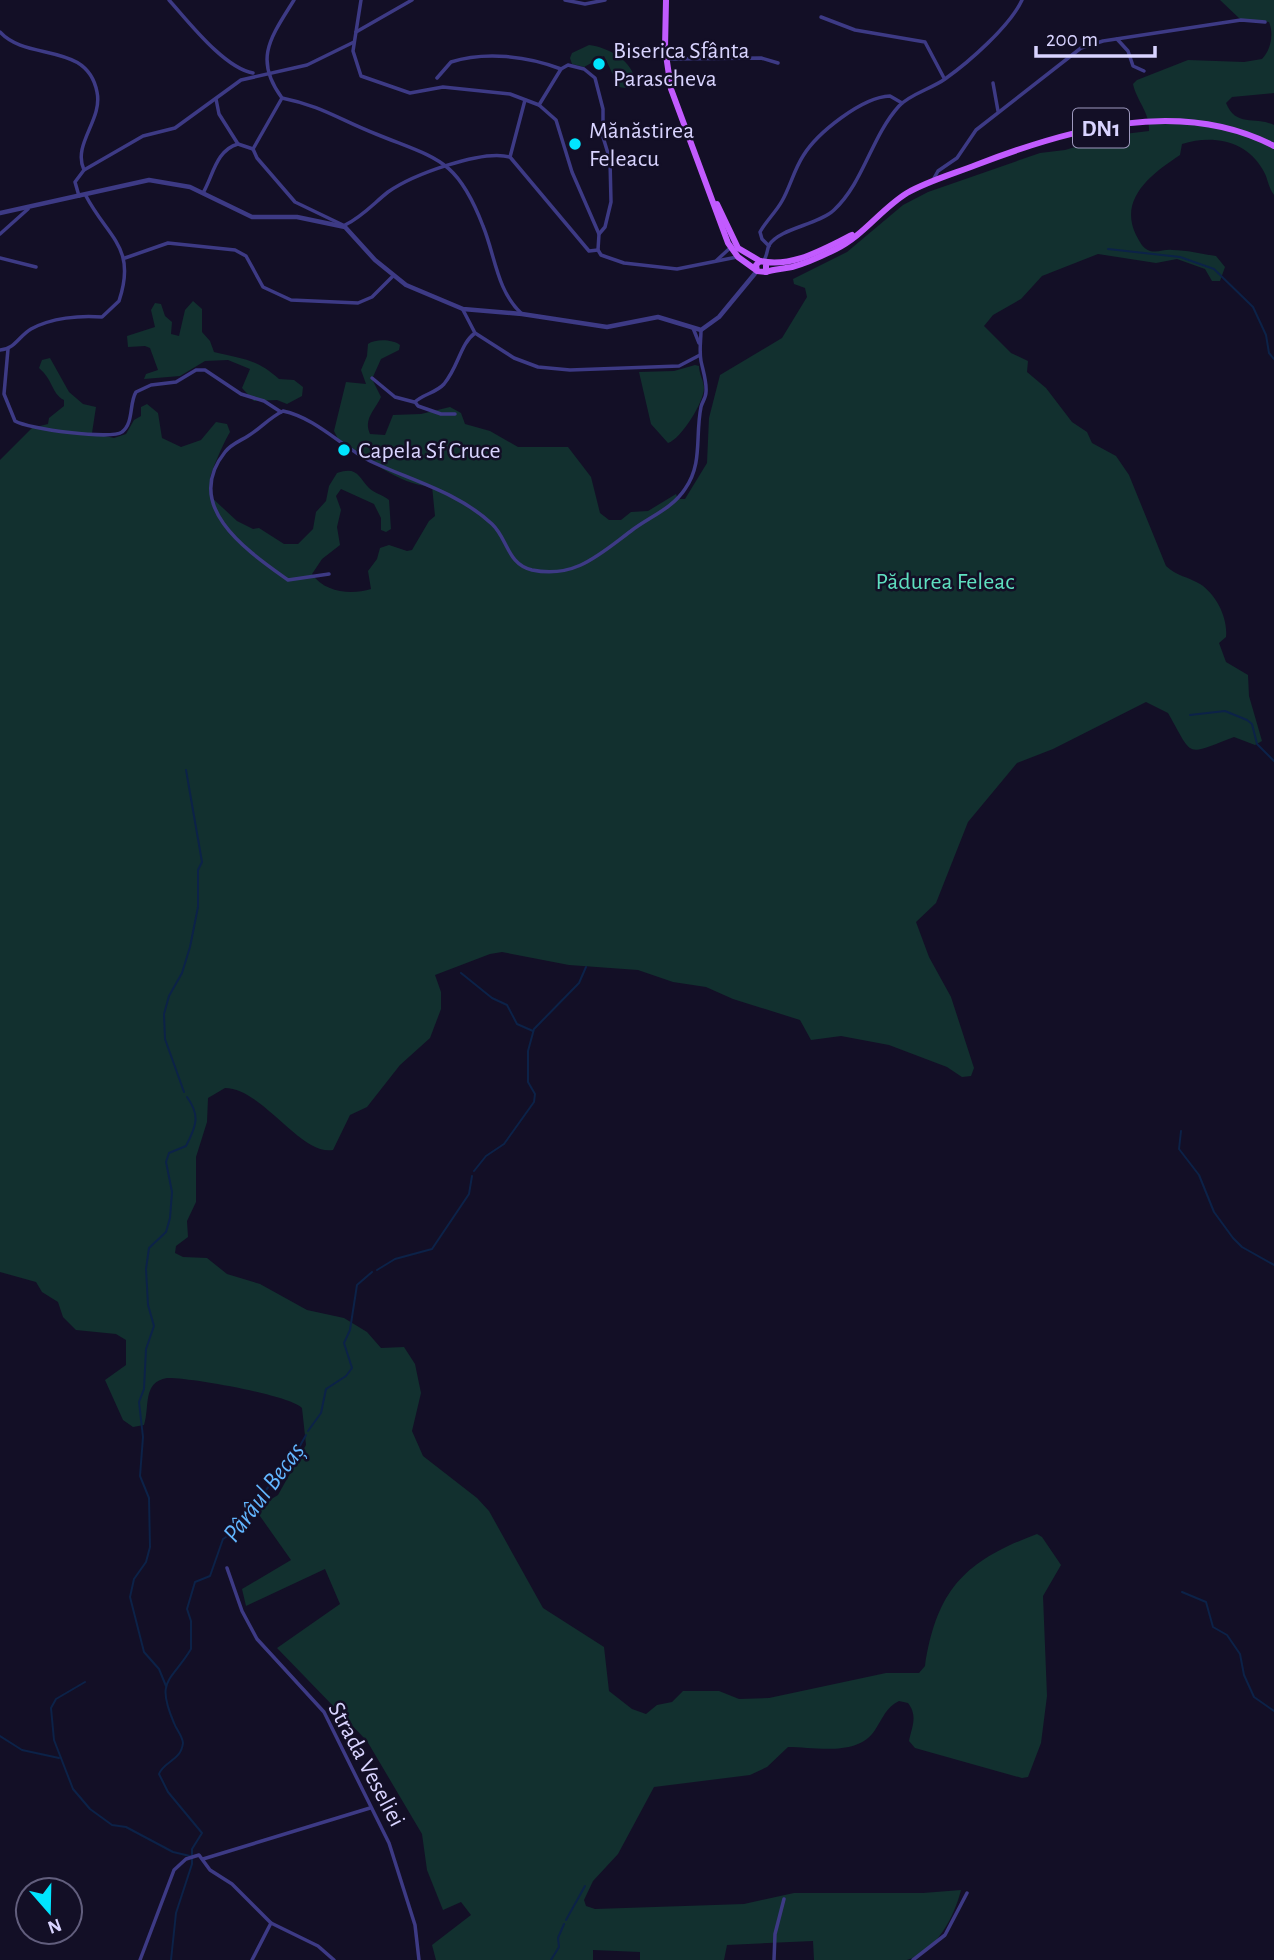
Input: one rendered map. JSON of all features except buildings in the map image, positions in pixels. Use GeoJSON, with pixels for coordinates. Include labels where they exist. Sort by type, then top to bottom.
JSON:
{"type":"FeatureCollection","features":[{"type":"Feature","properties":{"kind":"main road","name":"DN1"},"geometry":{"type":"LineString","coordinates":[[668,0],[669,59],[678,98],[734,248]]}},
{"type":"Feature","properties":{"kind":"main road","name":"DN1"},"geometry":{"type":"LineString","coordinates":[[668,0],[665,48],[669,80],[738,257],[756,271],[766,272],[812,260],[844,245],[899,199],[933,182],[1035,144],[1130,122],[1165,120],[1216,125],[1251,135],[1274,146]]}},
{"type":"Feature","properties":{"kind":"main road","name":"DN1"},"geometry":{"type":"LineString","coordinates":[[763,262],[800,259],[857,233]]}},
{"type":"Feature","properties":{"kind":"main road"},"geometry":{"type":"LineString","coordinates":[[734,248],[763,262],[766,272]]}},
{"type":"Feature","properties":{"kind":"main road"},"geometry":{"type":"LineString","coordinates":[[756,271],[763,262]]}},
{"type":"Feature","properties":{"kind":"street"},"geometry":{"type":"LineString","coordinates":[[294,0],[270,46],[266,73],[282,98],[316,105],[376,134],[433,155],[456,174],[468,190],[496,258],[505,294],[522,314]]}},
{"type":"Feature","properties":{"kind":"street"},"geometry":{"type":"LineString","coordinates":[[361,0],[354,42],[356,69],[361,76],[373,83],[410,93],[443,87],[500,92],[539,105],[556,120],[572,172],[599,233],[598,250]]}},
{"type":"Feature","properties":{"kind":"street"},"geometry":{"type":"LineString","coordinates":[[356,32],[412,0]]}},
{"type":"Feature","properties":{"kind":"street"},"geometry":{"type":"LineString","coordinates":[[565,0],[585,4],[605,0]]}},
{"type":"Feature","properties":{"kind":"street"},"geometry":{"type":"LineString","coordinates":[[763,262],[769,246],[780,236],[824,219],[837,207],[862,169],[875,138],[902,103],[944,79],[1015,16],[1022,0]]}},
{"type":"Feature","properties":{"kind":"street"},"geometry":{"type":"LineString","coordinates":[[170,1],[182,18],[226,58],[254,74]]}},
{"type":"Feature","properties":{"kind":"street"},"geometry":{"type":"LineString","coordinates":[[821,17],[855,30],[925,42],[944,79]]}},
{"type":"Feature","properties":{"kind":"street"},"geometry":{"type":"LineString","coordinates":[[933,182],[938,171],[952,163],[976,130],[1073,52],[1091,44],[1117,39],[1241,20],[1265,22]]}},
{"type":"Feature","properties":{"kind":"street"},"geometry":{"type":"LineString","coordinates":[[0,32],[18,43],[55,53],[86,68],[97,90],[98,103],[82,147],[84,170]]}},
{"type":"Feature","properties":{"kind":"street"},"geometry":{"type":"LineString","coordinates":[[1117,39],[1128,51],[1133,66],[1144,71]]}},
{"type":"Feature","properties":{"kind":"street"},"geometry":{"type":"LineString","coordinates":[[79,198],[75,185],[84,170],[143,136],[153,136],[175,128],[241,80],[254,74],[307,65],[354,42]]}},
{"type":"Feature","properties":{"kind":"street"},"geometry":{"type":"LineString","coordinates":[[438,78],[451,62],[482,57],[526,58],[561,69]]}},
{"type":"Feature","properties":{"kind":"street"},"geometry":{"type":"LineString","coordinates":[[669,59],[761,58],[778,63]]}},
{"type":"Feature","properties":{"kind":"street"},"geometry":{"type":"LineString","coordinates":[[539,105],[561,69],[568,65],[592,74],[600,95],[603,137],[610,160],[611,202],[605,227],[599,233]]}},
{"type":"Feature","properties":{"kind":"street"},"geometry":{"type":"LineString","coordinates":[[993,83],[999,104],[998,113]]}},
{"type":"Feature","properties":{"kind":"street"},"geometry":{"type":"LineString","coordinates":[[769,246],[760,236],[762,227],[775,213],[797,166],[811,146],[850,111],[890,96],[902,103]]}},
{"type":"Feature","properties":{"kind":"street"},"geometry":{"type":"LineString","coordinates":[[253,149],[282,98]]}},
{"type":"Feature","properties":{"kind":"street"},"geometry":{"type":"LineString","coordinates":[[216,99],[219,114],[238,144],[253,149],[265,170],[295,202],[345,226],[393,276],[439,302],[463,309],[522,314],[607,327],[657,317],[701,330]]}},
{"type":"Feature","properties":{"kind":"street"},"geometry":{"type":"LineString","coordinates":[[510,157],[526,100]]}},
{"type":"Feature","properties":{"kind":"street"},"geometry":{"type":"LineString","coordinates":[[203,192],[216,161],[238,144]]}},
{"type":"Feature","properties":{"kind":"street"},"geometry":{"type":"LineString","coordinates":[[0,213],[79,198],[149,180],[165,181],[203,192],[253,217],[297,217],[345,226],[390,191],[444,166],[484,154],[510,157],[585,247],[593,252],[598,250]]}},
{"type":"Feature","properties":{"kind":"street"},"geometry":{"type":"LineString","coordinates":[[0,350],[8,349],[33,328],[76,316],[106,315],[119,301],[125,258],[107,225],[86,196]]}},
{"type":"Feature","properties":{"kind":"street"},"geometry":{"type":"LineString","coordinates":[[0,234],[28,209]]}},
{"type":"Feature","properties":{"kind":"street"},"geometry":{"type":"LineString","coordinates":[[125,258],[168,243],[235,250],[246,256],[263,287],[291,300],[358,303],[380,292],[393,276]]}},
{"type":"Feature","properties":{"kind":"street"},"geometry":{"type":"LineString","coordinates":[[716,260],[734,248]]}},
{"type":"Feature","properties":{"kind":"street"},"geometry":{"type":"LineString","coordinates":[[598,250],[607,258],[624,263],[677,269],[738,257]]}},
{"type":"Feature","properties":{"kind":"street"},"geometry":{"type":"LineString","coordinates":[[0,258],[36,267]]}},
{"type":"Feature","properties":{"kind":"street"},"geometry":{"type":"LineString","coordinates":[[8,349],[6,402],[15,421],[32,428],[105,435],[121,433],[127,427],[136,392],[151,385],[176,382],[196,370],[205,370],[241,394],[264,401],[281,412],[300,417],[368,460],[430,485],[470,509],[491,523],[512,558],[522,565],[548,571],[570,569],[585,565],[602,555],[632,530],[675,501],[685,489],[698,458],[701,408],[706,393],[699,343],[701,330],[719,317],[756,271]]}},
{"type":"Feature","properties":{"kind":"street"},"geometry":{"type":"LineString","coordinates":[[463,309],[475,333],[514,358],[538,367],[570,370],[679,366],[700,355]]}},
{"type":"Feature","properties":{"kind":"street"},"geometry":{"type":"LineString","coordinates":[[693,328],[699,343]]}},
{"type":"Feature","properties":{"kind":"street"},"geometry":{"type":"LineString","coordinates":[[415,402],[441,387],[458,365],[465,341],[475,333]]}},
{"type":"Feature","properties":{"kind":"street"},"geometry":{"type":"LineString","coordinates":[[372,378],[395,397],[415,402],[418,406],[441,414],[454,414]]}},
{"type":"Feature","properties":{"kind":"street"},"geometry":{"type":"LineString","coordinates":[[281,412],[226,450],[212,478],[217,510],[232,537],[288,580],[329,573]]}},
{"type":"Feature","properties":{"kind":"street","name":"Strada Veseliei"},"geometry":{"type":"LineString","coordinates":[[227,1567],[242,1611],[257,1639],[324,1712],[389,1843],[415,1926],[419,1960]]}},
{"type":"Feature","properties":{"kind":"street"},"geometry":{"type":"LineString","coordinates":[[140,1960],[174,1870],[188,1858],[202,1858],[370,1808]]}},
{"type":"Feature","properties":{"kind":"street"},"geometry":{"type":"LineString","coordinates":[[202,1858],[210,1870],[232,1884],[271,1923],[318,1946],[334,1960]]}},
{"type":"Feature","properties":{"kind":"street"},"geometry":{"type":"LineString","coordinates":[[912,1960],[945,1935],[967,1893]]}},
{"type":"Feature","properties":{"kind":"street"},"geometry":{"type":"LineString","coordinates":[[774,1960],[776,1927],[784,1899]]}},
{"type":"Feature","properties":{"kind":"street"},"geometry":{"type":"LineString","coordinates":[[252,1960],[271,1923]]}},
{"type":"Feature","properties":{"kind":"green space","name":"Pădurea Feleac"},"geometry":{"type":"Polygon","coordinates":[[[1220,0],[1274,0],[1274,93],[1232,97],[1226,103],[1230,111],[1241,119],[1274,125],[1274,195],[1263,170],[1248,152],[1228,142],[1194,141],[1182,144],[1180,155],[1149,178],[1131,209],[1136,235],[1145,248],[1150,251],[1178,250],[1216,256],[1225,267],[1220,281],[1212,281],[1205,269],[1177,259],[1156,263],[1098,254],[1042,276],[1021,299],[993,315],[984,326],[1011,353],[1028,361],[1027,372],[1046,388],[1072,422],[1087,432],[1092,443],[1116,456],[1129,475],[1166,566],[1206,588],[1216,600],[1226,630],[1226,637],[1219,643],[1226,662],[1248,675],[1249,696],[1262,741],[1255,745],[1234,737],[1206,748],[1192,749],[1182,738],[1168,713],[1146,702],[1053,749],[1017,763],[968,822],[936,903],[916,922],[929,957],[951,997],[974,1068],[971,1076],[962,1077],[947,1067],[889,1045],[841,1036],[811,1040],[800,1020],[733,999],[706,987],[673,982],[638,970],[569,965],[502,952],[435,975],[441,992],[441,1009],[430,1038],[400,1065],[367,1107],[350,1115],[333,1150],[321,1149],[308,1143],[267,1109],[239,1091],[225,1088],[208,1098],[207,1122],[196,1157],[196,1202],[187,1221],[188,1237],[176,1246],[175,1253],[183,1257],[207,1258],[227,1274],[260,1284],[307,1310],[344,1318],[367,1332],[381,1348],[404,1347],[415,1364],[421,1393],[412,1431],[423,1456],[477,1498],[489,1511],[543,1608],[604,1647],[609,1691],[632,1709],[646,1714],[657,1705],[672,1702],[683,1691],[719,1691],[739,1699],[769,1698],[886,1673],[919,1673],[925,1666],[937,1617],[958,1581],[973,1567],[1012,1544],[1037,1534],[1042,1537],[1061,1565],[1043,1596],[1047,1696],[1041,1743],[1028,1777],[1022,1778],[915,1748],[909,1741],[913,1712],[908,1703],[899,1701],[888,1710],[875,1730],[858,1744],[835,1749],[788,1747],[767,1767],[750,1775],[654,1787],[618,1854],[593,1881],[584,1900],[586,1906],[595,1909],[744,1904],[794,1893],[923,1893],[961,1890],[943,1932],[918,1956],[907,1960],[814,1960],[813,1941],[727,1945],[724,1960],[640,1960],[640,1952],[593,1950],[593,1960],[436,1960],[432,1945],[471,1915],[461,1902],[443,1910],[427,1870],[422,1834],[367,1741],[277,1648],[340,1604],[325,1569],[246,1606],[242,1589],[291,1560],[255,1509],[278,1495],[306,1445],[302,1408],[260,1393],[167,1378],[159,1380],[150,1390],[144,1425],[133,1427],[123,1420],[105,1380],[126,1365],[126,1340],[116,1334],[76,1330],[63,1317],[58,1302],[42,1292],[36,1282],[0,1272],[0,460],[32,428],[48,424],[49,418],[64,406],[64,400],[39,368],[42,360],[50,358],[69,392],[83,404],[96,407],[92,433],[114,438],[126,434],[134,420],[141,416],[141,407],[147,404],[158,413],[162,438],[181,447],[201,440],[216,422],[227,424],[230,432],[211,475],[210,496],[237,521],[253,529],[259,528],[284,544],[298,544],[313,529],[316,512],[326,501],[329,486],[337,473],[356,473],[371,490],[389,500],[391,529],[386,532],[381,530],[381,518],[374,504],[341,489],[336,496],[341,510],[337,527],[340,545],[322,559],[312,574],[331,589],[356,592],[371,589],[368,571],[377,559],[380,548],[389,545],[412,550],[429,521],[435,516],[432,486],[420,485],[395,476],[338,439],[334,431],[346,382],[366,384],[361,370],[367,356],[368,344],[384,340],[400,345],[399,350],[381,359],[372,379],[381,397],[369,419],[370,434],[385,435],[393,415],[421,414],[450,407],[461,413],[465,424],[490,431],[518,447],[568,447],[591,477],[600,513],[609,520],[621,520],[631,512],[648,511],[676,494],[678,499],[685,499],[707,463],[709,418],[720,375],[782,338],[807,297],[805,288],[794,284],[793,279],[847,252],[903,205],[928,192],[1040,153],[1065,150],[1116,135],[1149,131],[1147,118],[1133,84],[1137,80],[1188,60],[1244,62],[1262,59],[1271,42],[1269,22],[1240,19],[1220,0]]]}},
{"type":"Feature","properties":{"kind":"green space"},"geometry":{"type":"Polygon","coordinates":[[[589,45],[618,56],[630,68],[635,82],[625,88],[619,87],[604,56],[584,67],[572,64],[572,53],[589,45]]]}},
{"type":"Feature","properties":{"kind":"green space"},"geometry":{"type":"Polygon","coordinates":[[[193,301],[202,309],[202,332],[210,341],[214,352],[255,363],[279,379],[294,380],[303,387],[302,396],[287,404],[277,400],[254,401],[242,388],[250,369],[228,360],[205,361],[180,376],[144,379],[146,374],[158,370],[150,348],[128,347],[127,336],[155,327],[151,310],[155,303],[161,304],[165,316],[172,322],[171,334],[179,336],[185,310],[193,301]]]}},
{"type":"Feature","properties":{"kind":"green space"},"geometry":{"type":"Polygon","coordinates":[[[699,366],[704,385],[703,394],[685,428],[668,443],[651,424],[639,372],[674,371],[699,366]]]}},
{"type":"Feature","properties":{"kind":"waterway"},"geometry":{"type":"LineString","coordinates":[[1108,249],[1180,257],[1214,269],[1253,307],[1266,335],[1269,353],[1274,359]]}},
{"type":"Feature","properties":{"kind":"waterway"},"geometry":{"type":"LineString","coordinates":[[1190,715],[1225,711],[1247,720],[1252,724],[1257,744],[1274,761]]}},
{"type":"Feature","properties":{"kind":"waterway"},"geometry":{"type":"LineString","coordinates":[[184,1092],[165,1039],[164,1014],[169,996],[182,973],[198,907],[198,870],[202,862],[186,770]]}},
{"type":"Feature","properties":{"kind":"waterway"},"geometry":{"type":"LineString","coordinates":[[474,1171],[486,1156],[504,1144],[534,1102],[535,1094],[528,1082],[528,1051],[534,1029],[579,983],[586,967]]}},
{"type":"Feature","properties":{"kind":"waterway"},"geometry":{"type":"LineString","coordinates":[[461,973],[492,998],[507,1005],[517,1024],[533,1031]]}},
{"type":"Feature","properties":{"kind":"waterway"},"geometry":{"type":"LineString","coordinates":[[166,1686],[159,1669],[144,1652],[130,1597],[134,1579],[146,1562],[150,1547],[149,1498],[140,1476],[143,1437],[139,1402],[144,1389],[146,1349],[154,1326],[148,1305],[146,1269],[149,1248],[166,1232],[170,1218],[172,1192],[166,1162],[169,1153],[186,1146],[195,1126],[194,1109],[187,1097]]}},
{"type":"Feature","properties":{"kind":"waterway"},"geometry":{"type":"LineString","coordinates":[[1181,1131],[1179,1149],[1199,1175],[1214,1212],[1242,1247],[1274,1265]]}},
{"type":"Feature","properties":{"kind":"waterway"},"geometry":{"type":"LineString","coordinates":[[377,1270],[395,1259],[432,1249],[469,1194],[472,1176]]}},
{"type":"Feature","properties":{"kind":"waterway"},"geometry":{"type":"LineString","coordinates":[[308,1431],[321,1413],[326,1389],[346,1376],[352,1368],[344,1343],[350,1330],[357,1285],[372,1272]]}},
{"type":"Feature","properties":{"kind":"waterway","name":"Pârâul Becaș"},"geometry":{"type":"LineString","coordinates":[[171,1960],[176,1913],[192,1864],[192,1849],[202,1833],[168,1792],[159,1774],[179,1754],[183,1743],[168,1709],[166,1689],[172,1675],[191,1649],[191,1621],[187,1609],[195,1582],[210,1576],[223,1539],[244,1525],[255,1503],[281,1472],[285,1458],[296,1453],[306,1435]]}},
{"type":"Feature","properties":{"kind":"waterway"},"geometry":{"type":"LineString","coordinates":[[1182,1592],[1206,1602],[1213,1627],[1227,1635],[1240,1654],[1244,1675],[1254,1697],[1274,1711]]}},
{"type":"Feature","properties":{"kind":"waterway"},"geometry":{"type":"LineString","coordinates":[[85,1682],[56,1699],[51,1708],[54,1740],[73,1789],[90,1809],[112,1825],[126,1827],[173,1852],[190,1856]]}},
{"type":"Feature","properties":{"kind":"waterway"},"geometry":{"type":"LineString","coordinates":[[0,1736],[22,1750],[59,1758]]}},
{"type":"Feature","properties":{"kind":"waterway"},"geometry":{"type":"LineString","coordinates":[[566,1920],[585,1886]]}},
{"type":"Feature","properties":{"kind":"waterway"},"geometry":{"type":"LineString","coordinates":[[551,1960],[559,1947],[558,1938],[564,1924]]}},
{"type":"Feature","properties":{"kind":"place","name":"Biserica Sfânta Parascheva"},"geometry":{"type":"Point","coordinates":[599,64]}},
{"type":"Feature","properties":{"kind":"place","name":"Mănăstirea Feleacu"},"geometry":{"type":"Point","coordinates":[575,144]}},
{"type":"Feature","properties":{"kind":"place","name":"Capela Sf Cruce"},"geometry":{"type":"Point","coordinates":[344,450]}}]}
